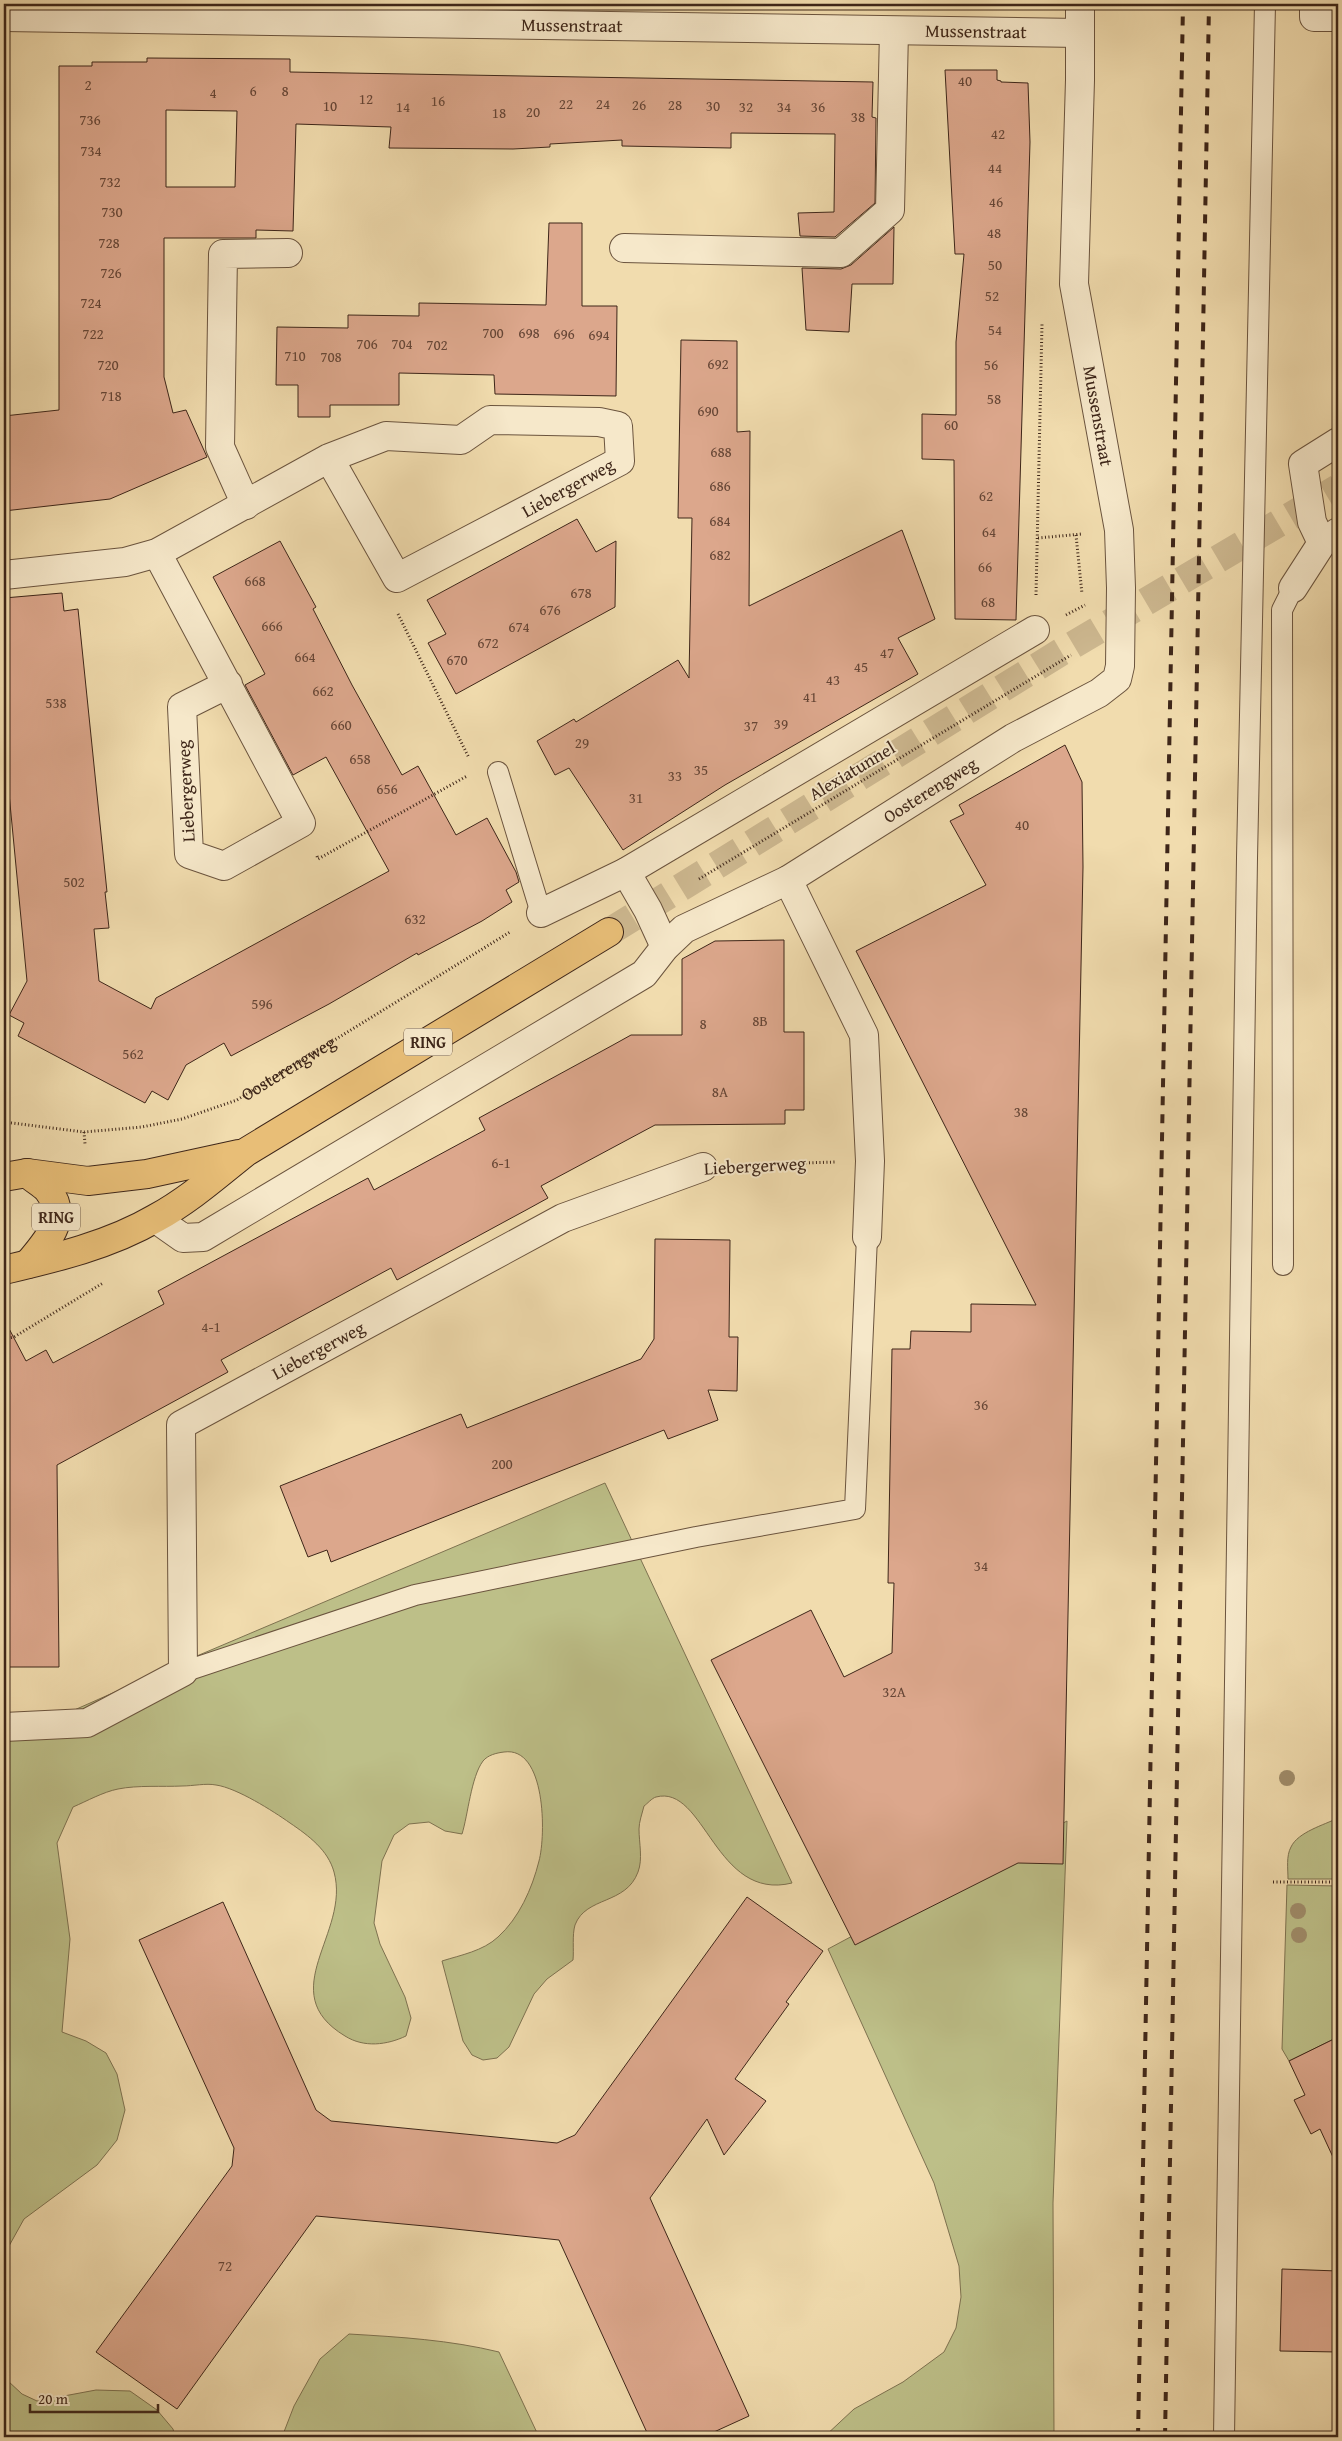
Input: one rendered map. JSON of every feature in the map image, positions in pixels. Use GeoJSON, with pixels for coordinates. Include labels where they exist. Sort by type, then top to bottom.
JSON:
{"type":"FeatureCollection","features":[{"type":"Feature","properties":{"kind":"main road","name":"RING"},"geometry":{"type":"LineString","coordinates":[[16,1267],[93,1246],[156,1219],[195,1193],[246,1152],[609,932]]}},
{"type":"Feature","properties":{"kind":"main road","name":"RING"},"geometry":{"type":"LineString","coordinates":[[15,1175],[88,1181],[147,1174],[246,1152]]}},
{"type":"Feature","properties":{"kind":"main road","name":"RING"},"geometry":{"type":"LineString","coordinates":[[15,1175],[48,1190],[57,1210],[54,1232],[16,1267]]}},
{"type":"Feature","properties":{"kind":"street","name":"Mussenstraat"},"geometry":{"type":"LineString","coordinates":[[1080,4],[1080,80],[1074,284],[1119,530]]}},
{"type":"Feature","properties":{"kind":"street"},"geometry":{"type":"LineString","coordinates":[[1314,4],[1314,17],[1338,17]]}},
{"type":"Feature","properties":{"kind":"street","name":"Mussenstraat"},"geometry":{"type":"LineString","coordinates":[[4,17],[1079,33]]}},
{"type":"Feature","properties":{"kind":"street"},"geometry":{"type":"LineString","coordinates":[[624,248],[841,253],[890,210],[894,31]]}},
{"type":"Feature","properties":{"kind":"street"},"geometry":{"type":"LineString","coordinates":[[246,505],[220,447],[223,254],[288,253]]}},
{"type":"Feature","properties":{"kind":"street","name":"Liebergerweg"},"geometry":{"type":"LineString","coordinates":[[4,575],[125,562],[157,553],[329,458],[386,436],[461,440],[490,420],[599,422],[618,426],[620,461],[397,578]]}},
{"type":"Feature","properties":{"kind":"street"},"geometry":{"type":"LineString","coordinates":[[1293,588],[1330,537],[1312,522],[1303,464],[1338,442]]}},
{"type":"Feature","properties":{"kind":"street"},"geometry":{"type":"LineString","coordinates":[[329,458],[397,578]]}},
{"type":"Feature","properties":{"kind":"street","name":"Oosterengweg"},"geometry":{"type":"LineString","coordinates":[[156,1219],[183,1238],[203,1237],[644,974],[665,947],[684,929],[788,880],[1013,738],[1110,687],[1117,679],[1120,666],[1121,588],[1119,530]]}},
{"type":"Feature","properties":{"kind":"street"},"geometry":{"type":"LineString","coordinates":[[157,553],[301,822]]}},
{"type":"Feature","properties":{"kind":"street"},"geometry":{"type":"LineString","coordinates":[[541,914],[626,872],[1035,630]]}},
{"type":"Feature","properties":{"kind":"street","name":"Liebergerweg"},"geometry":{"type":"LineString","coordinates":[[228,684],[182,707],[188,854],[224,866],[301,822]]}},
{"type":"Feature","properties":{"kind":"street"},"geometry":{"type":"LineString","coordinates":[[626,872],[648,910],[665,947]]}},
{"type":"Feature","properties":{"kind":"street"},"geometry":{"type":"LineString","coordinates":[[788,880],[864,1035],[870,1161],[867,1237]]}},
{"type":"Feature","properties":{"kind":"street","name":"Liebergerweg"},"geometry":{"type":"LineString","coordinates":[[183,1672],[181,1425],[563,1218],[703,1167]]}},
{"type":"Feature","properties":{"kind":"street"},"geometry":{"type":"LineString","coordinates":[[4,1727],[88,1723],[183,1672]]}},
{"type":"Feature","properties":{"kind":"lane"},"geometry":{"type":"LineString","coordinates":[[1224,2437],[1247,858],[1265,4]]}},
{"type":"Feature","properties":{"kind":"lane"},"geometry":{"type":"LineString","coordinates":[[1284,1265],[1282,610],[1293,588]]}},
{"type":"Feature","properties":{"kind":"lane"},"geometry":{"type":"LineString","coordinates":[[498,772],[541,914]]}},
{"type":"Feature","properties":{"kind":"lane"},"geometry":{"type":"LineString","coordinates":[[183,1672],[415,1595],[696,1537],[855,1508],[867,1237]]}},
{"type":"Feature","properties":{"kind":"path"},"geometry":{"type":"LineString","coordinates":[[1082,595],[1076,535],[1038,538],[1035,630],[1121,588]]}},
{"type":"Feature","properties":{"kind":"path"},"geometry":{"type":"LineString","coordinates":[[397,578],[390,598],[471,762]]}},
{"type":"Feature","properties":{"kind":"path","name":"Alexiatunnel"},"geometry":{"type":"LineString","coordinates":[[648,910],[1071,655]]}},
{"type":"Feature","properties":{"kind":"path"},"geometry":{"type":"LineString","coordinates":[[301,822],[318,859],[475,771]]}},
{"type":"Feature","properties":{"kind":"path","name":"Oosterengweg"},"geometry":{"type":"LineString","coordinates":[[4,1122],[84,1132],[142,1127],[182,1119],[237,1100],[541,914]]}},
{"type":"Feature","properties":{"kind":"path","name":"Liebergerweg"},"geometry":{"type":"LineString","coordinates":[[703,1167],[870,1161]]}},
{"type":"Feature","properties":{"kind":"path"},"geometry":{"type":"LineString","coordinates":[[4,1339],[14,1337],[111,1279]]}},
{"type":"Feature","properties":{"kind":"path"},"geometry":{"type":"LineString","coordinates":[[1273,1882],[1338,1882]]}},
{"type":"Feature","properties":{"kind":"path"},"geometry":{"type":"LineString","coordinates":[[1331,2437],[1338,2416]]}},
{"type":"Feature","properties":{"kind":"green space"},"geometry":{"type":"Polygon","coordinates":[[[605,1483],[792,1883],[766,1884],[745,1876],[728,1861],[687,1808],[673,1798],[654,1798],[644,1806],[639,1829],[640,1862],[638,1872],[632,1883],[616,1896],[588,1909],[580,1916],[574,1929],[573,1960],[547,1979],[534,1994],[509,2047],[497,2058],[483,2060],[472,2055],[463,2041],[442,1961],[486,1946],[498,1937],[518,1912],[533,1882],[541,1849],[542,1814],[540,1795],[535,1777],[528,1763],[518,1754],[498,1753],[483,1761],[473,1786],[462,1834],[445,1831],[429,1822],[409,1824],[394,1835],[382,1861],[374,1923],[380,1944],[405,1997],[411,2018],[406,2036],[376,2044],[352,2040],[345,2036],[324,2019],[315,2000],[314,1981],[318,1960],[333,1917],[336,1895],[334,1872],[331,1864],[317,1844],[304,1833],[274,1812],[254,1801],[225,1787],[212,1784],[118,1789],[101,1794],[73,1807],[57,1843],[70,1939],[62,2032],[86,2041],[106,2053],[117,2074],[125,2110],[117,2140],[97,2165],[24,2219],[4,2255],[4,1719],[54,1719],[185,1661],[605,1483]]]}},
{"type":"Feature","properties":{"kind":"green space"},"geometry":{"type":"Polygon","coordinates":[[[1338,1818],[1338,1879],[1288,1879],[1288,1854],[1294,1842],[1305,1833],[1338,1818]]]}},
{"type":"Feature","properties":{"kind":"green space"},"geometry":{"type":"Polygon","coordinates":[[[1067,1821],[1053,2203],[1054,2437],[824,2437],[854,2409],[903,2382],[944,2352],[956,2328],[961,2297],[959,2266],[934,2183],[828,1949],[1067,1821]]]}},
{"type":"Feature","properties":{"kind":"green space"},"geometry":{"type":"Polygon","coordinates":[[[1287,1885],[1338,1886],[1338,2037],[1289,2061],[1282,2049],[1287,1885]]]}},
{"type":"Feature","properties":{"kind":"green space"},"geometry":{"type":"Polygon","coordinates":[[[349,2334],[443,2342],[499,2352],[539,2437],[282,2437],[294,2406],[320,2359],[349,2334]]]}},
{"type":"Feature","properties":{"kind":"green space"},"geometry":{"type":"Polygon","coordinates":[[[4,2371],[8,2381],[22,2394],[37,2401],[96,2390],[130,2391],[157,2410],[173,2429],[175,2437],[4,2437],[4,2371]]]}},
{"type":"Feature","properties":{"kind":"building"},"geometry":{"type":"Polygon","coordinates":[[[147,58],[290,59],[290,72],[873,82],[872,117],[876,118],[875,203],[835,237],[800,236],[798,213],[834,212],[835,134],[731,133],[731,148],[622,146],[622,140],[550,144],[550,147],[513,149],[389,148],[391,127],[296,124],[293,231],[256,230],[256,238],[164,238],[164,377],[173,413],[186,410],[207,457],[110,499],[4,511],[4,416],[59,410],[59,66],[92,66],[92,62],[147,62],[147,58]],[[166,110],[166,187],[235,187],[237,111],[166,110]]]}},
{"type":"Feature","properties":{"kind":"building"},"geometry":{"type":"Polygon","coordinates":[[[945,70],[997,70],[997,80],[1001,82],[1028,83],[1030,142],[1016,620],[955,619],[954,460],[922,459],[922,414],[956,415],[956,342],[964,254],[955,254],[945,70]]]}},
{"type":"Feature","properties":{"kind":"building"},"geometry":{"type":"Polygon","coordinates":[[[549,223],[582,223],[582,306],[617,306],[616,396],[495,394],[494,375],[399,373],[399,405],[330,405],[330,417],[298,417],[298,385],[276,385],[277,327],[348,328],[348,315],[419,316],[419,303],[546,305],[549,223]]]}},
{"type":"Feature","properties":{"kind":"building"},"geometry":{"type":"Polygon","coordinates":[[[894,227],[893,284],[852,284],[849,332],[806,330],[802,268],[841,269],[851,265],[894,227]]]}},
{"type":"Feature","properties":{"kind":"building"},"geometry":{"type":"Polygon","coordinates":[[[681,340],[737,341],[737,432],[750,431],[749,606],[902,530],[935,619],[898,638],[918,674],[725,785],[623,850],[569,768],[555,775],[537,741],[574,719],[576,722],[678,660],[689,678],[692,518],[678,518],[681,340]]]}},
{"type":"Feature","properties":{"kind":"building"},"geometry":{"type":"Polygon","coordinates":[[[577,519],[596,552],[616,541],[615,607],[456,694],[428,643],[446,634],[427,600],[577,519]]]}},
{"type":"Feature","properties":{"kind":"building"},"geometry":{"type":"Polygon","coordinates":[[[280,541],[316,607],[313,609],[352,685],[402,775],[418,766],[456,835],[487,818],[516,872],[519,882],[506,890],[512,902],[482,921],[418,955],[417,953],[329,1004],[231,1056],[224,1043],[186,1065],[168,1100],[152,1091],[145,1103],[18,1036],[24,1023],[9,1015],[27,981],[4,741],[4,598],[62,593],[64,611],[78,609],[107,892],[105,892],[109,928],[94,929],[99,981],[151,1009],[156,998],[389,871],[326,757],[293,775],[245,685],[265,674],[213,577],[280,541]]]}},
{"type":"Feature","properties":{"kind":"building"},"geometry":{"type":"Polygon","coordinates":[[[1065,745],[1082,782],[1083,867],[1063,1864],[1018,1863],[855,1945],[711,1660],[811,1610],[844,1677],[892,1653],[894,1583],[888,1583],[892,1349],[910,1349],[911,1331],[971,1332],[971,1304],[1036,1305],[856,951],[986,885],[950,821],[964,814],[959,805],[1065,745]]]}},
{"type":"Feature","properties":{"kind":"building"},"geometry":{"type":"Polygon","coordinates":[[[784,940],[784,1032],[804,1032],[804,1110],[785,1110],[785,1124],[655,1125],[541,1186],[548,1198],[397,1280],[391,1268],[221,1360],[228,1372],[57,1465],[59,1667],[4,1667],[4,1319],[26,1361],[46,1350],[53,1363],[164,1304],[158,1291],[368,1178],[374,1190],[485,1130],[479,1118],[631,1035],[682,1035],[682,959],[715,941],[784,940]]]}},
{"type":"Feature","properties":{"kind":"building"},"geometry":{"type":"Polygon","coordinates":[[[655,1239],[730,1240],[729,1337],[738,1337],[737,1391],[708,1390],[718,1420],[668,1439],[664,1430],[331,1562],[327,1550],[308,1557],[280,1486],[461,1414],[467,1428],[641,1359],[654,1339],[655,1239]]]}},
{"type":"Feature","properties":{"kind":"building"},"geometry":{"type":"Polygon","coordinates":[[[747,1897],[823,1951],[786,2002],[789,2004],[735,2079],[766,2101],[724,2155],[707,2119],[650,2198],[749,2416],[703,2437],[649,2437],[559,2240],[436,2227],[316,2216],[177,2409],[96,2352],[232,2166],[234,2148],[139,1940],[223,1902],[316,2110],[331,2121],[557,2143],[575,2135],[747,1897]]]}},
{"type":"Feature","properties":{"kind":"building"},"geometry":{"type":"Polygon","coordinates":[[[1338,2037],[1338,2168],[1320,2129],[1311,2134],[1294,2100],[1305,2095],[1289,2061],[1338,2037]]]}},
{"type":"Feature","properties":{"kind":"building"},"geometry":{"type":"Polygon","coordinates":[[[1282,2269],[1338,2271],[1338,2352],[1280,2351],[1282,2269]]]}},
{"type":"Feature","properties":{"kind":"tunnel"},"geometry":{"type":"LineString","coordinates":[[609,932],[1061,652],[1338,488]]}},
{"type":"Feature","properties":{"kind":"railway"},"geometry":{"type":"LineString","coordinates":[[1138,2437],[1183,4]]}},
{"type":"Feature","properties":{"kind":"railway"},"geometry":{"type":"LineString","coordinates":[[1165,2437],[1209,4]]}}]}
